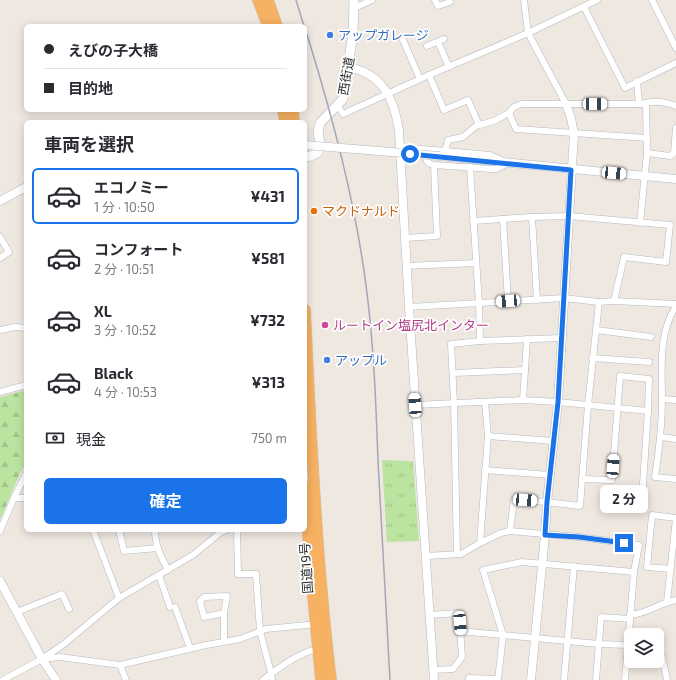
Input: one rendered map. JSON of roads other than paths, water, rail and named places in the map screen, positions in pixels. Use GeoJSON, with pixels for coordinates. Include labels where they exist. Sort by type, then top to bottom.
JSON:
{"type":"FeatureCollection","features":[{"type":"Feature","properties":{"kind":"highway"},"geometry":{"type":"LineString","coordinates":[[258,0],[267,24]]}},
{"type":"Feature","properties":{"kind":"highway"},"geometry":{"type":"LineString","coordinates":[[268,0],[276,24]]}},
{"type":"Feature","properties":{"kind":"highway","name":"国道19号"},"geometry":{"type":"LineString","coordinates":[[307,378],[309,508],[319,624],[331,680]]}},
{"type":"Feature","properties":{"kind":"highway","name":"国道19号"},"geometry":{"type":"LineString","coordinates":[[307,497],[309,508]]}},
{"type":"Feature","properties":{"kind":"highway","name":"国道19号"},"geometry":{"type":"LineString","coordinates":[[319,624],[317,649],[320,680]]}},
{"type":"Feature","properties":{"kind":"main road","name":"西街道"},"geometry":{"type":"LineString","coordinates":[[307,157],[318,152],[320,143],[318,127],[343,99],[353,33],[354,4]]}},
{"type":"Feature","properties":{"kind":"street"},"geometry":{"type":"LineString","coordinates":[[354,4],[372,0]]}},
{"type":"Feature","properties":{"kind":"street"},"geometry":{"type":"LineString","coordinates":[[435,0],[438,6],[450,2],[450,0]]}},
{"type":"Feature","properties":{"kind":"street"},"geometry":{"type":"LineString","coordinates":[[524,0],[528,33],[566,104],[572,118],[574,134],[558,402],[547,502],[531,680]]}},
{"type":"Feature","properties":{"kind":"street"},"geometry":{"type":"LineString","coordinates":[[338,106],[343,114],[429,75],[528,33],[597,0]]}},
{"type":"Feature","properties":{"kind":"street"},"geometry":{"type":"LineString","coordinates":[[652,0],[676,48]]}},
{"type":"Feature","properties":{"kind":"street"},"geometry":{"type":"LineString","coordinates":[[584,7],[625,88],[676,63]]}},
{"type":"Feature","properties":{"kind":"street"},"geometry":{"type":"LineString","coordinates":[[403,40],[420,79]]}},
{"type":"Feature","properties":{"kind":"street"},"geometry":{"type":"LineString","coordinates":[[427,46],[441,41],[449,67]]}},
{"type":"Feature","properties":{"kind":"street"},"geometry":{"type":"LineString","coordinates":[[348,67],[359,69],[372,76],[380,83],[387,94],[396,116],[400,147],[408,307],[434,680]]}},
{"type":"Feature","properties":{"kind":"street"},"geometry":{"type":"LineString","coordinates":[[429,75],[444,110],[468,100],[479,125]]}},
{"type":"Feature","properties":{"kind":"street"},"geometry":{"type":"LineString","coordinates":[[637,81],[639,104]]}},
{"type":"Feature","properties":{"kind":"street"},"geometry":{"type":"LineString","coordinates":[[442,154],[448,140],[463,137],[479,125],[494,121],[509,113],[514,107],[521,104],[646,104],[651,102],[664,102],[676,106]]}},
{"type":"Feature","properties":{"kind":"street"},"geometry":{"type":"LineString","coordinates":[[640,223],[647,153],[646,104]]}},
{"type":"Feature","properties":{"kind":"street"},"geometry":{"type":"LineString","coordinates":[[509,113],[516,129],[647,138]]}},
{"type":"Feature","properties":{"kind":"street"},"geometry":{"type":"LineString","coordinates":[[647,153],[670,156],[674,153],[676,128]]}},
{"type":"Feature","properties":{"kind":"street"},"geometry":{"type":"LineString","coordinates":[[307,145],[442,154],[571,170],[676,179]]}},
{"type":"Feature","properties":{"kind":"street"},"geometry":{"type":"LineString","coordinates":[[400,147],[424,149],[442,154]]}},
{"type":"Feature","properties":{"kind":"street"},"geometry":{"type":"LineString","coordinates":[[424,149],[426,160],[429,164],[434,165],[496,169],[508,163]]}},
{"type":"Feature","properties":{"kind":"street"},"geometry":{"type":"LineString","coordinates":[[405,238],[437,236],[434,165]]}},
{"type":"Feature","properties":{"kind":"street"},"geometry":{"type":"LineString","coordinates":[[470,167],[480,341]]}},
{"type":"Feature","properties":{"kind":"street"},"geometry":{"type":"LineString","coordinates":[[0,201],[24,189]]}},
{"type":"Feature","properties":{"kind":"street"},"geometry":{"type":"LineString","coordinates":[[473,221],[569,216],[670,225],[666,262],[624,257],[614,301]]}},
{"type":"Feature","properties":{"kind":"street"},"geometry":{"type":"LineString","coordinates":[[532,217],[537,300]]}},
{"type":"Feature","properties":{"kind":"street"},"geometry":{"type":"LineString","coordinates":[[503,219],[508,301]]}},
{"type":"Feature","properties":{"kind":"street"},"geometry":{"type":"LineString","coordinates":[[0,237],[9,252],[0,258]]}},
{"type":"Feature","properties":{"kind":"street"},"geometry":{"type":"LineString","coordinates":[[406,266],[476,263]]}},
{"type":"Feature","properties":{"kind":"street"},"geometry":{"type":"LineString","coordinates":[[408,307],[564,298],[599,302],[614,301],[676,305],[663,338],[661,369],[661,437],[655,477],[676,479]]}},
{"type":"Feature","properties":{"kind":"street"},"geometry":{"type":"LineString","coordinates":[[510,531],[514,500],[580,506],[592,358],[597,330],[599,302]]}},
{"type":"Feature","properties":{"kind":"street"},"geometry":{"type":"LineString","coordinates":[[0,330],[24,328]]}},
{"type":"Feature","properties":{"kind":"street"},"geometry":{"type":"LineString","coordinates":[[597,330],[651,337]]}},
{"type":"Feature","properties":{"kind":"street"},"geometry":{"type":"LineString","coordinates":[[456,554],[454,402],[451,344],[480,341],[561,338]]}},
{"type":"Feature","properties":{"kind":"street"},"geometry":{"type":"LineString","coordinates":[[523,400],[528,339]]}},
{"type":"Feature","properties":{"kind":"street"},"geometry":{"type":"LineString","coordinates":[[592,358],[650,362]]}},
{"type":"Feature","properties":{"kind":"street"},"geometry":{"type":"LineString","coordinates":[[453,373],[525,370]]}},
{"type":"Feature","properties":{"kind":"street"},"geometry":{"type":"LineString","coordinates":[[582,479],[612,480],[620,376],[649,379],[642,498]]}},
{"type":"Feature","properties":{"kind":"street"},"geometry":{"type":"LineString","coordinates":[[0,392],[24,386]]}},
{"type":"Feature","properties":{"kind":"street"},"geometry":{"type":"LineString","coordinates":[[662,399],[676,400]]}},
{"type":"Feature","properties":{"kind":"street"},"geometry":{"type":"LineString","coordinates":[[415,405],[523,400],[648,411]]}},
{"type":"Feature","properties":{"kind":"street"},"geometry":{"type":"LineString","coordinates":[[480,543],[488,436],[485,402]]}},
{"type":"Feature","properties":{"kind":"street"},"geometry":{"type":"LineString","coordinates":[[488,436],[554,441]]}},
{"type":"Feature","properties":{"kind":"street"},"geometry":{"type":"LineString","coordinates":[[661,437],[676,439]]}},
{"type":"Feature","properties":{"kind":"street"},"geometry":{"type":"LineString","coordinates":[[485,470],[550,475]]}},
{"type":"Feature","properties":{"kind":"street"},"geometry":{"type":"LineString","coordinates":[[0,531],[24,478]]}},
{"type":"Feature","properties":{"kind":"street"},"geometry":{"type":"LineString","coordinates":[[14,498],[24,498]]}},
{"type":"Feature","properties":{"kind":"street"},"geometry":{"type":"LineString","coordinates":[[667,602],[671,569],[676,518],[652,515],[646,567],[671,569]]}},
{"type":"Feature","properties":{"kind":"street"},"geometry":{"type":"LineString","coordinates":[[425,556],[461,554],[501,533],[510,531],[579,537],[639,545],[634,572],[629,628]]}},
{"type":"Feature","properties":{"kind":"street"},"geometry":{"type":"LineString","coordinates":[[94,532],[119,598]]}},
{"type":"Feature","properties":{"kind":"street"},"geometry":{"type":"LineString","coordinates":[[119,532],[124,551],[158,548]]}},
{"type":"Feature","properties":{"kind":"street"},"geometry":{"type":"LineString","coordinates":[[155,532],[155,538],[160,556],[168,570]]}},
{"type":"Feature","properties":{"kind":"street"},"geometry":{"type":"LineString","coordinates":[[4,680],[42,659],[64,644],[119,598],[193,555],[222,532]]}},
{"type":"Feature","properties":{"kind":"street"},"geometry":{"type":"LineString","coordinates":[[237,532],[238,574],[256,574],[260,631],[272,677]]}},
{"type":"Feature","properties":{"kind":"street"},"geometry":{"type":"LineString","coordinates":[[469,680],[469,678],[498,679],[503,635],[483,570],[522,562],[634,572]]}},
{"type":"Feature","properties":{"kind":"street"},"geometry":{"type":"LineString","coordinates":[[564,680],[574,566]]}},
{"type":"Feature","properties":{"kind":"street"},"geometry":{"type":"LineString","coordinates":[[159,575],[190,648]]}},
{"type":"Feature","properties":{"kind":"street"},"geometry":{"type":"LineString","coordinates":[[0,581],[42,659],[56,680]]}},
{"type":"Feature","properties":{"kind":"street"},"geometry":{"type":"LineString","coordinates":[[17,612],[62,594],[69,608]]}},
{"type":"Feature","properties":{"kind":"street"},"geometry":{"type":"LineString","coordinates":[[224,613],[204,617],[200,601],[204,598],[227,596],[224,613],[224,641]]}},
{"type":"Feature","properties":{"kind":"street"},"geometry":{"type":"LineString","coordinates":[[596,680],[601,617],[630,617],[667,602],[676,600]]}},
{"type":"Feature","properties":{"kind":"street"},"geometry":{"type":"LineString","coordinates":[[429,615],[459,613],[461,633],[462,657],[453,669],[433,670]]}},
{"type":"Feature","properties":{"kind":"street"},"geometry":{"type":"LineString","coordinates":[[42,659],[60,657],[120,665],[190,648],[240,639],[266,629],[319,624]]}},
{"type":"Feature","properties":{"kind":"street"},"geometry":{"type":"LineString","coordinates":[[461,633],[470,632],[599,644],[624,644]]}},
{"type":"Feature","properties":{"kind":"street"},"geometry":{"type":"LineString","coordinates":[[264,680],[272,677],[308,651],[317,649]]}},
{"type":"Feature","properties":{"kind":"street"},"geometry":{"type":"LineString","coordinates":[[120,665],[126,680]]}},
{"type":"Feature","properties":{"kind":"street"},"geometry":{"type":"LineString","coordinates":[[625,680],[626,668]]}},
{"type":"Feature","properties":{"kind":"street"},"geometry":{"type":"LineString","coordinates":[[664,668],[667,680]]}},
{"type":"Feature","properties":{"kind":"railway"},"geometry":{"type":"LineString","coordinates":[[296,0],[303,24]]}},
{"type":"Feature","properties":{"kind":"railway"},"geometry":{"type":"LineString","coordinates":[[307,34],[334,126],[350,193],[367,293],[374,377],[390,680]]}},
{"type":"Feature","properties":{"kind":"place","name":"アップガレージ"},"geometry":{"type":"Point","coordinates":[330,35]}},
{"type":"Feature","properties":{"kind":"place","name":"マクドナルド"},"geometry":{"type":"Point","coordinates":[314,211]}},
{"type":"Feature","properties":{"kind":"place","name":"ルートイン塩尻北インター"},"geometry":{"type":"Point","coordinates":[325,325]}},
{"type":"Feature","properties":{"kind":"place","name":"アップル"},"geometry":{"type":"Point","coordinates":[327,360]}}]}
